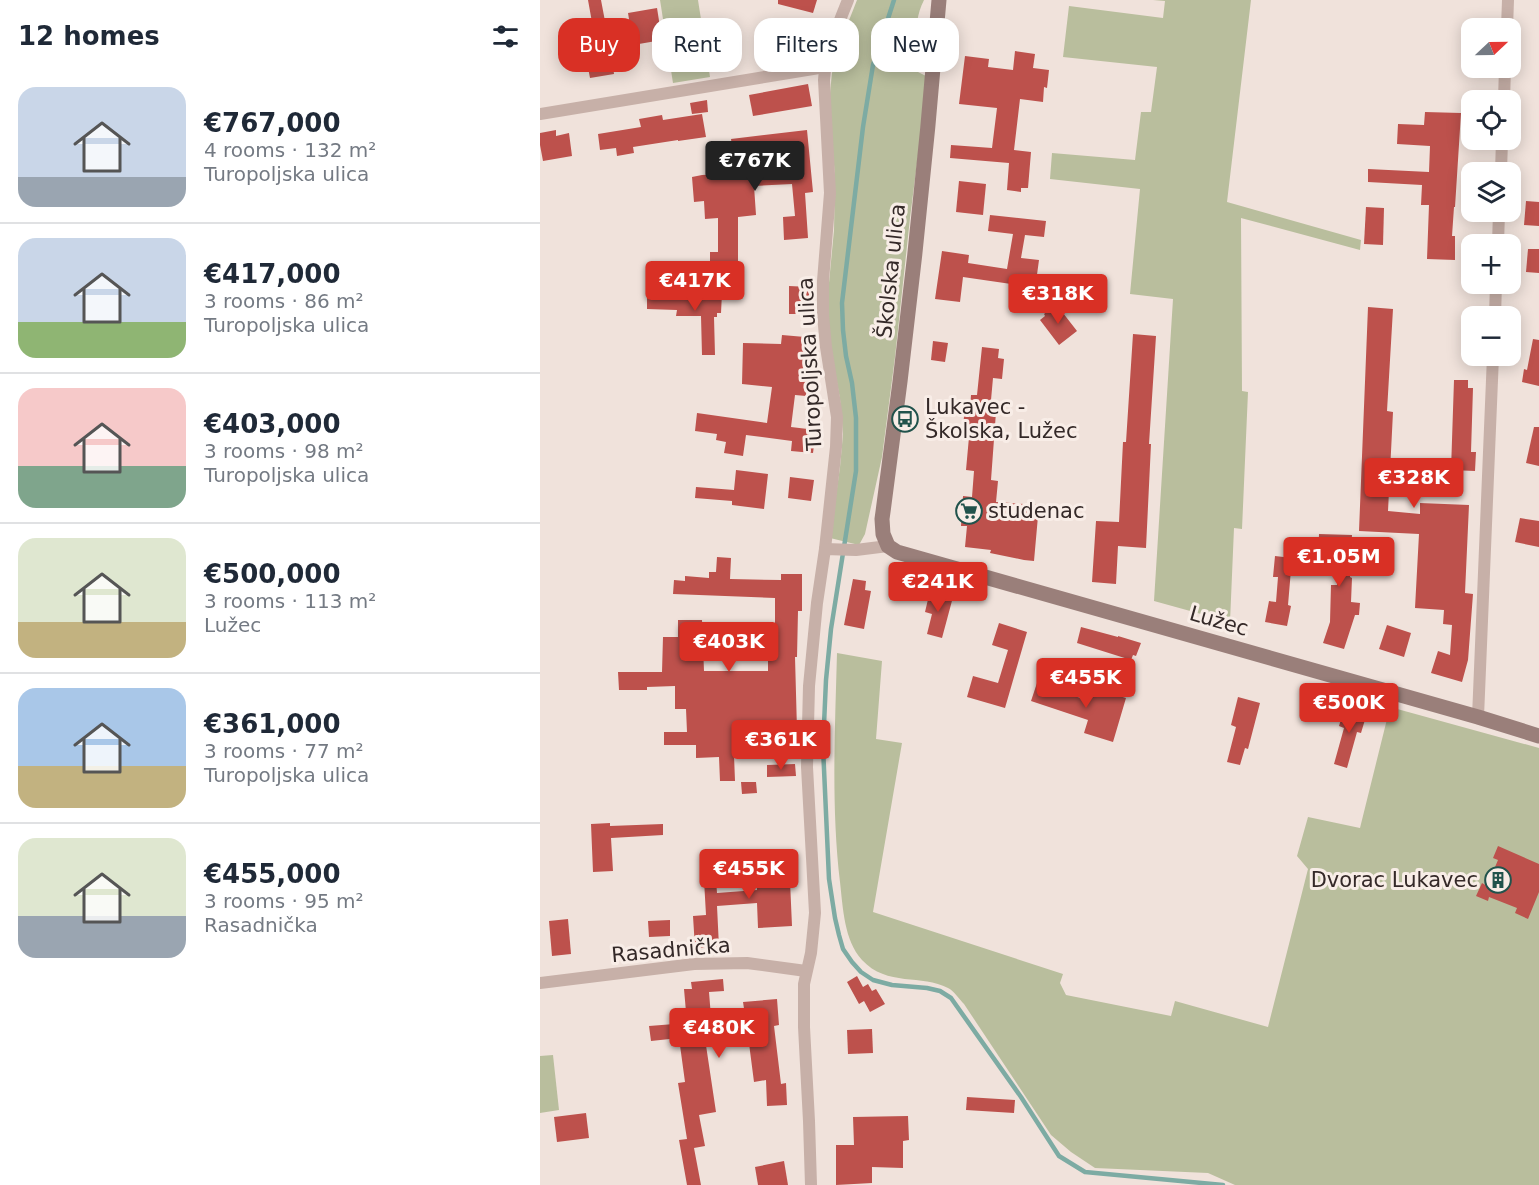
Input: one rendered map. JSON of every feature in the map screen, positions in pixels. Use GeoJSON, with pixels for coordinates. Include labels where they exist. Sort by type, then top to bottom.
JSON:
{"type":"FeatureCollection","features":[{"type":"Feature","properties":{"kind":"street","name":"Turopoljska ulica"},"geometry":{"type":"LineString","coordinates":[[840,18],[848,0]]}},
{"type":"Feature","properties":{"kind":"street","name":"Školska ulica"},"geometry":{"type":"LineString","coordinates":[[888,546],[883,534],[882,519],[907,324],[931,102],[939,0]]}},
{"type":"Feature","properties":{"kind":"street"},"geometry":{"type":"LineString","coordinates":[[1507,18],[1508,0]]}},
{"type":"Feature","properties":{"kind":"street"},"geometry":{"type":"LineString","coordinates":[[540,114],[795,72]]}},
{"type":"Feature","properties":{"kind":"street","name":"Turopoljska ulica"},"geometry":{"type":"LineString","coordinates":[[811,1185],[804,1027],[804,984],[811,953],[815,913],[807,767],[809,686],[817,603],[830,550],[837,417],[825,347],[823,315],[823,281],[830,193],[825,72]]}},
{"type":"Feature","properties":{"kind":"street"},"geometry":{"type":"LineString","coordinates":[[1478,717],[1493,366]]}},
{"type":"Feature","properties":{"kind":"street"},"geometry":{"type":"LineString","coordinates":[[830,550],[888,546]]}},
{"type":"Feature","properties":{"kind":"street","name":"Lužec"},"geometry":{"type":"LineString","coordinates":[[888,546],[897,552],[1539,736]]}},
{"type":"Feature","properties":{"kind":"street","name":"Rasadnička"},"geometry":{"type":"LineString","coordinates":[[540,983],[694,964],[747,963],[806,971]]}},
{"type":"Feature","properties":{"kind":"green space"},"geometry":{"type":"Polygon","coordinates":[[[660,0],[698,0],[701,18],[663,18],[660,0]]]}},
{"type":"Feature","properties":{"kind":"green space"},"geometry":{"type":"Polygon","coordinates":[[[857,0],[924,0],[918,18],[871,18],[871,72],[918,72],[928,77],[882,457],[865,534],[859,545],[830,538],[843,434],[827,304],[834,230],[835,177],[829,103],[832,72],[859,72],[859,18],[850,18],[857,0]]]}},
{"type":"Feature","properties":{"kind":"green space"},"geometry":{"type":"Polygon","coordinates":[[[1153,0],[1251,0],[1227,202],[1361,240],[1360,250],[1241,218],[1242,391],[1248,392],[1242,529],[1234,528],[1230,622],[1154,601],[1173,299],[1130,294],[1140,189],[1050,179],[1052,153],[1135,160],[1141,112],[1151,112],[1157,67],[1063,57],[1069,6],[1163,18],[1165,1],[1153,0]]]}},
{"type":"Feature","properties":{"kind":"green space"},"geometry":{"type":"Polygon","coordinates":[[[671,72],[709,72],[710,77],[673,83],[671,72]]]}},
{"type":"Feature","properties":{"kind":"green space"},"geometry":{"type":"Polygon","coordinates":[[[837,653],[882,661],[876,739],[902,743],[873,912],[1063,974],[1060,983],[1066,995],[1171,1016],[1175,1001],[1268,1027],[1308,869],[1297,856],[1308,817],[1360,828],[1390,707],[1539,748],[1539,1185],[1235,1185],[1208,1173],[1095,1168],[1071,1152],[1051,1135],[964,1004],[952,991],[938,984],[882,974],[862,960],[851,943],[844,913],[835,825],[837,653]]]}},
{"type":"Feature","properties":{"kind":"green space"},"geometry":{"type":"Polygon","coordinates":[[[553,1055],[559,1110],[540,1113],[540,1056],[553,1055]]]}},
{"type":"Feature","properties":{"kind":"building"},"geometry":{"type":"Polygon","coordinates":[[[588,0],[601,0],[604,18],[591,18],[588,0]]]}},
{"type":"Feature","properties":{"kind":"building"},"geometry":{"type":"Polygon","coordinates":[[[778,0],[817,0],[813,13],[778,4],[778,0]]]}},
{"type":"Feature","properties":{"kind":"building"},"geometry":{"type":"Polygon","coordinates":[[[657,8],[659,18],[652,18],[652,42],[640,44],[640,18],[629,18],[628,13],[657,8]]]}},
{"type":"Feature","properties":{"kind":"building"},"geometry":{"type":"Polygon","coordinates":[[[1015,51],[1035,54],[1033,68],[1049,70],[1043,102],[1020,99],[1014,150],[1031,152],[1028,188],[1021,188],[1021,192],[1007,190],[1009,163],[950,158],[951,145],[992,148],[997,108],[959,104],[965,56],[989,59],[988,67],[1013,70],[1015,51]]]}},
{"type":"Feature","properties":{"kind":"building"},"geometry":{"type":"Polygon","coordinates":[[[589,72],[614,72],[614,74],[590,78],[589,72]]]}},
{"type":"Feature","properties":{"kind":"building"},"geometry":{"type":"Polygon","coordinates":[[[808,84],[812,106],[753,116],[749,95],[808,84]]]}},
{"type":"Feature","properties":{"kind":"building"},"geometry":{"type":"Polygon","coordinates":[[[707,100],[708,112],[692,114],[690,103],[707,100]]]}},
{"type":"Feature","properties":{"kind":"building"},"geometry":{"type":"Polygon","coordinates":[[[1425,112],[1461,113],[1452,236],[1455,236],[1455,260],[1427,259],[1429,205],[1421,205],[1422,185],[1368,182],[1368,169],[1429,172],[1430,146],[1397,144],[1398,124],[1424,125],[1425,112]]]}},
{"type":"Feature","properties":{"kind":"building"},"geometry":{"type":"Polygon","coordinates":[[[702,114],[706,137],[633,147],[634,153],[617,156],[616,148],[600,150],[598,134],[641,127],[639,119],[662,115],[663,120],[702,114]]]}},
{"type":"Feature","properties":{"kind":"building"},"geometry":{"type":"Polygon","coordinates":[[[556,130],[556,136],[569,133],[572,156],[543,161],[540,133],[556,130]]]}},
{"type":"Feature","properties":{"kind":"building"},"geometry":{"type":"Polygon","coordinates":[[[807,130],[813,192],[805,193],[808,238],[784,240],[783,217],[795,216],[792,184],[754,186],[756,215],[738,217],[738,266],[710,266],[710,252],[718,252],[718,218],[705,219],[704,201],[694,202],[692,177],[791,170],[788,146],[733,153],[731,139],[807,130]]]}},
{"type":"Feature","properties":{"kind":"building"},"geometry":{"type":"Polygon","coordinates":[[[959,181],[986,184],[983,215],[956,212],[959,181]]]}},
{"type":"Feature","properties":{"kind":"building"},"geometry":{"type":"Polygon","coordinates":[[[1526,201],[1539,202],[1539,226],[1524,225],[1526,201]]]}},
{"type":"Feature","properties":{"kind":"building"},"geometry":{"type":"Polygon","coordinates":[[[1366,207],[1384,208],[1383,245],[1364,244],[1366,207]]]}},
{"type":"Feature","properties":{"kind":"building"},"geometry":{"type":"Polygon","coordinates":[[[990,215],[1046,221],[1044,237],[1025,235],[1021,258],[1039,260],[1036,282],[1019,279],[1018,285],[963,277],[960,302],[935,299],[942,251],[969,255],[968,263],[1007,269],[1013,234],[988,231],[990,215]]]}},
{"type":"Feature","properties":{"kind":"building"},"geometry":{"type":"Polygon","coordinates":[[[1528,249],[1539,249],[1539,273],[1526,272],[1528,249]]]}},
{"type":"Feature","properties":{"kind":"building"},"geometry":{"type":"Polygon","coordinates":[[[789,286],[810,287],[810,314],[789,314],[789,286]]]}},
{"type":"Feature","properties":{"kind":"building"},"geometry":{"type":"Polygon","coordinates":[[[677,291],[722,293],[721,313],[717,313],[717,317],[714,317],[715,355],[702,355],[701,316],[676,316],[677,310],[647,309],[647,298],[677,298],[677,291]]]}},
{"type":"Feature","properties":{"kind":"building"},"geometry":{"type":"Polygon","coordinates":[[[1056,304],[1077,331],[1059,345],[1040,320],[1056,304]]]}},
{"type":"Feature","properties":{"kind":"building"},"geometry":{"type":"Polygon","coordinates":[[[1368,307],[1393,309],[1387,411],[1393,412],[1388,511],[1420,514],[1420,503],[1469,505],[1465,593],[1473,594],[1468,660],[1462,682],[1431,673],[1438,651],[1450,655],[1452,625],[1443,624],[1444,610],[1415,608],[1419,534],[1359,531],[1368,307]]]}},
{"type":"Feature","properties":{"kind":"building"},"geometry":{"type":"Polygon","coordinates":[[[1133,334],[1156,336],[1149,444],[1151,444],[1146,548],[1118,546],[1116,584],[1092,582],[1096,521],[1119,522],[1123,442],[1126,442],[1133,334]]]}},
{"type":"Feature","properties":{"kind":"building"},"geometry":{"type":"Polygon","coordinates":[[[782,335],[805,337],[803,373],[807,373],[806,396],[795,395],[791,427],[816,430],[813,453],[791,451],[792,441],[746,435],[743,456],[724,453],[726,442],[716,440],[717,434],[695,431],[697,413],[767,423],[772,387],[742,384],[743,343],[781,344],[782,335]]]}},
{"type":"Feature","properties":{"kind":"building"},"geometry":{"type":"Polygon","coordinates":[[[1533,339],[1539,340],[1539,386],[1522,382],[1524,369],[1527,370],[1533,339]]]}},
{"type":"Feature","properties":{"kind":"building"},"geometry":{"type":"Polygon","coordinates":[[[933,341],[948,343],[945,362],[931,360],[933,341]]]}},
{"type":"Feature","properties":{"kind":"building"},"geometry":{"type":"Polygon","coordinates":[[[982,347],[999,349],[998,358],[1004,359],[1002,379],[993,378],[990,411],[996,412],[991,480],[998,481],[996,502],[1039,505],[1034,561],[990,553],[991,550],[965,547],[967,526],[961,526],[963,496],[972,497],[974,471],[966,470],[970,426],[963,425],[965,409],[970,409],[971,395],[977,395],[982,347]]]}},
{"type":"Feature","properties":{"kind":"building"},"geometry":{"type":"Polygon","coordinates":[[[1454,380],[1468,380],[1468,388],[1473,388],[1471,452],[1476,452],[1475,471],[1451,470],[1454,380]]]}},
{"type":"Feature","properties":{"kind":"building"},"geometry":{"type":"Polygon","coordinates":[[[1534,427],[1539,427],[1539,466],[1526,463],[1534,427]]]}},
{"type":"Feature","properties":{"kind":"building"},"geometry":{"type":"Polygon","coordinates":[[[736,470],[768,474],[764,509],[732,505],[732,501],[695,498],[696,487],[734,490],[736,470]]]}},
{"type":"Feature","properties":{"kind":"building"},"geometry":{"type":"Polygon","coordinates":[[[790,477],[814,480],[811,501],[788,498],[790,477]]]}},
{"type":"Feature","properties":{"kind":"building"},"geometry":{"type":"Polygon","coordinates":[[[1520,518],[1539,521],[1539,547],[1515,542],[1520,518]]]}},
{"type":"Feature","properties":{"kind":"building"},"geometry":{"type":"Polygon","coordinates":[[[1319,534],[1352,535],[1351,602],[1360,603],[1359,615],[1355,615],[1344,649],[1323,643],[1330,622],[1331,585],[1337,585],[1338,561],[1318,560],[1319,534]]]}},
{"type":"Feature","properties":{"kind":"building"},"geometry":{"type":"Polygon","coordinates":[[[1275,556],[1292,558],[1288,605],[1291,606],[1287,626],[1265,622],[1269,601],[1276,602],[1278,577],[1273,577],[1275,556]]]}},
{"type":"Feature","properties":{"kind":"building"},"geometry":{"type":"Polygon","coordinates":[[[717,557],[731,558],[730,579],[781,580],[781,574],[802,574],[802,611],[798,611],[797,657],[795,657],[797,730],[778,730],[778,722],[751,723],[753,754],[734,755],[735,781],[720,781],[719,757],[696,758],[696,745],[664,745],[664,732],[687,732],[686,709],[675,709],[675,686],[647,687],[647,690],[619,690],[618,672],[662,672],[663,637],[678,637],[678,620],[702,620],[704,671],[768,671],[768,637],[775,637],[775,598],[673,594],[674,580],[685,581],[685,576],[709,578],[709,572],[716,572],[717,557]]]}},
{"type":"Feature","properties":{"kind":"building"},"geometry":{"type":"Polygon","coordinates":[[[853,579],[866,581],[865,590],[871,591],[864,629],[844,625],[853,579]]]}},
{"type":"Feature","properties":{"kind":"building"},"geometry":{"type":"Polygon","coordinates":[[[930,591],[953,597],[942,638],[927,634],[932,614],[925,612],[930,591]]]}},
{"type":"Feature","properties":{"kind":"building"},"geometry":{"type":"Polygon","coordinates":[[[999,623],[1027,632],[1005,708],[967,697],[973,676],[998,683],[1008,650],[992,645],[999,623]]]}},
{"type":"Feature","properties":{"kind":"building"},"geometry":{"type":"Polygon","coordinates":[[[1387,625],[1411,633],[1404,657],[1379,649],[1387,625]]]}},
{"type":"Feature","properties":{"kind":"building"},"geometry":{"type":"Polygon","coordinates":[[[1081,627],[1141,643],[1136,656],[1133,655],[1131,660],[1077,643],[1081,627]]]}},
{"type":"Feature","properties":{"kind":"building"},"geometry":{"type":"Polygon","coordinates":[[[1037,683],[1089,701],[1093,688],[1126,698],[1113,742],[1084,733],[1088,720],[1031,701],[1037,683]]]}},
{"type":"Feature","properties":{"kind":"building"},"geometry":{"type":"Polygon","coordinates":[[[1238,697],[1260,703],[1248,749],[1245,748],[1240,765],[1227,762],[1236,727],[1231,725],[1238,697]]]}},
{"type":"Feature","properties":{"kind":"building"},"geometry":{"type":"Polygon","coordinates":[[[1345,706],[1367,713],[1361,733],[1357,732],[1347,768],[1334,764],[1344,728],[1339,726],[1345,706]]]}},
{"type":"Feature","properties":{"kind":"building"},"geometry":{"type":"Polygon","coordinates":[[[795,764],[796,776],[767,777],[767,765],[795,764]]]}},
{"type":"Feature","properties":{"kind":"building"},"geometry":{"type":"Polygon","coordinates":[[[741,782],[756,782],[757,793],[742,794],[741,782]]]}},
{"type":"Feature","properties":{"kind":"building"},"geometry":{"type":"Polygon","coordinates":[[[610,823],[610,826],[663,824],[663,835],[611,838],[613,871],[593,872],[591,824],[610,823]]]}},
{"type":"Feature","properties":{"kind":"building","name":"Dvorac Lukavec"},"geometry":{"type":"Polygon","coordinates":[[[1498,846],[1539,864],[1539,892],[1528,919],[1515,913],[1517,908],[1489,897],[1488,901],[1476,896],[1482,883],[1487,886],[1498,860],[1493,858],[1498,846]]]}},
{"type":"Feature","properties":{"kind":"building"},"geometry":{"type":"Polygon","coordinates":[[[756,851],[783,851],[783,881],[790,881],[792,926],[758,928],[757,903],[717,906],[719,947],[695,948],[693,916],[706,915],[704,880],[716,879],[717,893],[757,890],[756,851]]]}},
{"type":"Feature","properties":{"kind":"building"},"geometry":{"type":"Polygon","coordinates":[[[568,919],[571,954],[552,956],[549,921],[568,919]]]}},
{"type":"Feature","properties":{"kind":"building"},"geometry":{"type":"Polygon","coordinates":[[[670,920],[670,936],[649,937],[648,921],[670,920]]]}},
{"type":"Feature","properties":{"kind":"building"},"geometry":{"type":"Polygon","coordinates":[[[857,976],[863,987],[868,984],[872,991],[876,989],[885,1004],[870,1012],[864,1001],[859,1004],[847,982],[857,976]]]}},
{"type":"Feature","properties":{"kind":"building"},"geometry":{"type":"Polygon","coordinates":[[[723,979],[724,991],[709,992],[711,1017],[745,1015],[743,1002],[777,999],[779,1025],[774,1026],[781,1084],[786,1083],[787,1105],[767,1106],[766,1080],[754,1082],[747,1028],[704,1032],[716,1112],[699,1115],[705,1146],[694,1148],[701,1185],[687,1185],[679,1140],[687,1139],[678,1083],[685,1082],[679,1038],[651,1041],[649,1026],[687,1023],[684,989],[692,989],[691,982],[723,979]]]}},
{"type":"Feature","properties":{"kind":"building"},"geometry":{"type":"Polygon","coordinates":[[[872,1029],[873,1053],[848,1054],[847,1030],[872,1029]]]}},
{"type":"Feature","properties":{"kind":"building"},"geometry":{"type":"Polygon","coordinates":[[[967,1097],[1015,1100],[1014,1113],[966,1110],[967,1097]]]}},
{"type":"Feature","properties":{"kind":"building"},"geometry":{"type":"Polygon","coordinates":[[[586,1113],[589,1138],[557,1142],[554,1117],[586,1113]]]}},
{"type":"Feature","properties":{"kind":"building"},"geometry":{"type":"Polygon","coordinates":[[[908,1116],[909,1140],[903,1141],[903,1168],[872,1167],[872,1183],[836,1185],[836,1145],[854,1145],[853,1117],[908,1116]]]}},
{"type":"Feature","properties":{"kind":"building"},"geometry":{"type":"Polygon","coordinates":[[[784,1161],[788,1185],[758,1185],[755,1167],[784,1161]]]}},
{"type":"Feature","properties":{"kind":"waterway"},"geometry":{"type":"LineString","coordinates":[[894,0],[873,65],[863,127],[842,303],[846,356],[856,418],[856,471],[831,629],[823,747],[829,879],[839,935],[843,949],[852,962],[873,980],[892,985],[927,988],[940,991],[951,998],[1021,1097],[1059,1156],[1085,1172],[1223,1185]]}},
{"type":"Feature","properties":{"kind":"place","name":"Lukavec - Školska, Lužec"},"geometry":{"type":"Point","coordinates":[905,419]}},
{"type":"Feature","properties":{"kind":"place","name":"studenac"},"geometry":{"type":"Point","coordinates":[969,511]}},
{"type":"Feature","properties":{"kind":"place","name":"Dvorac Lukavec"},"geometry":{"type":"Point","coordinates":[1498,880]}}]}
